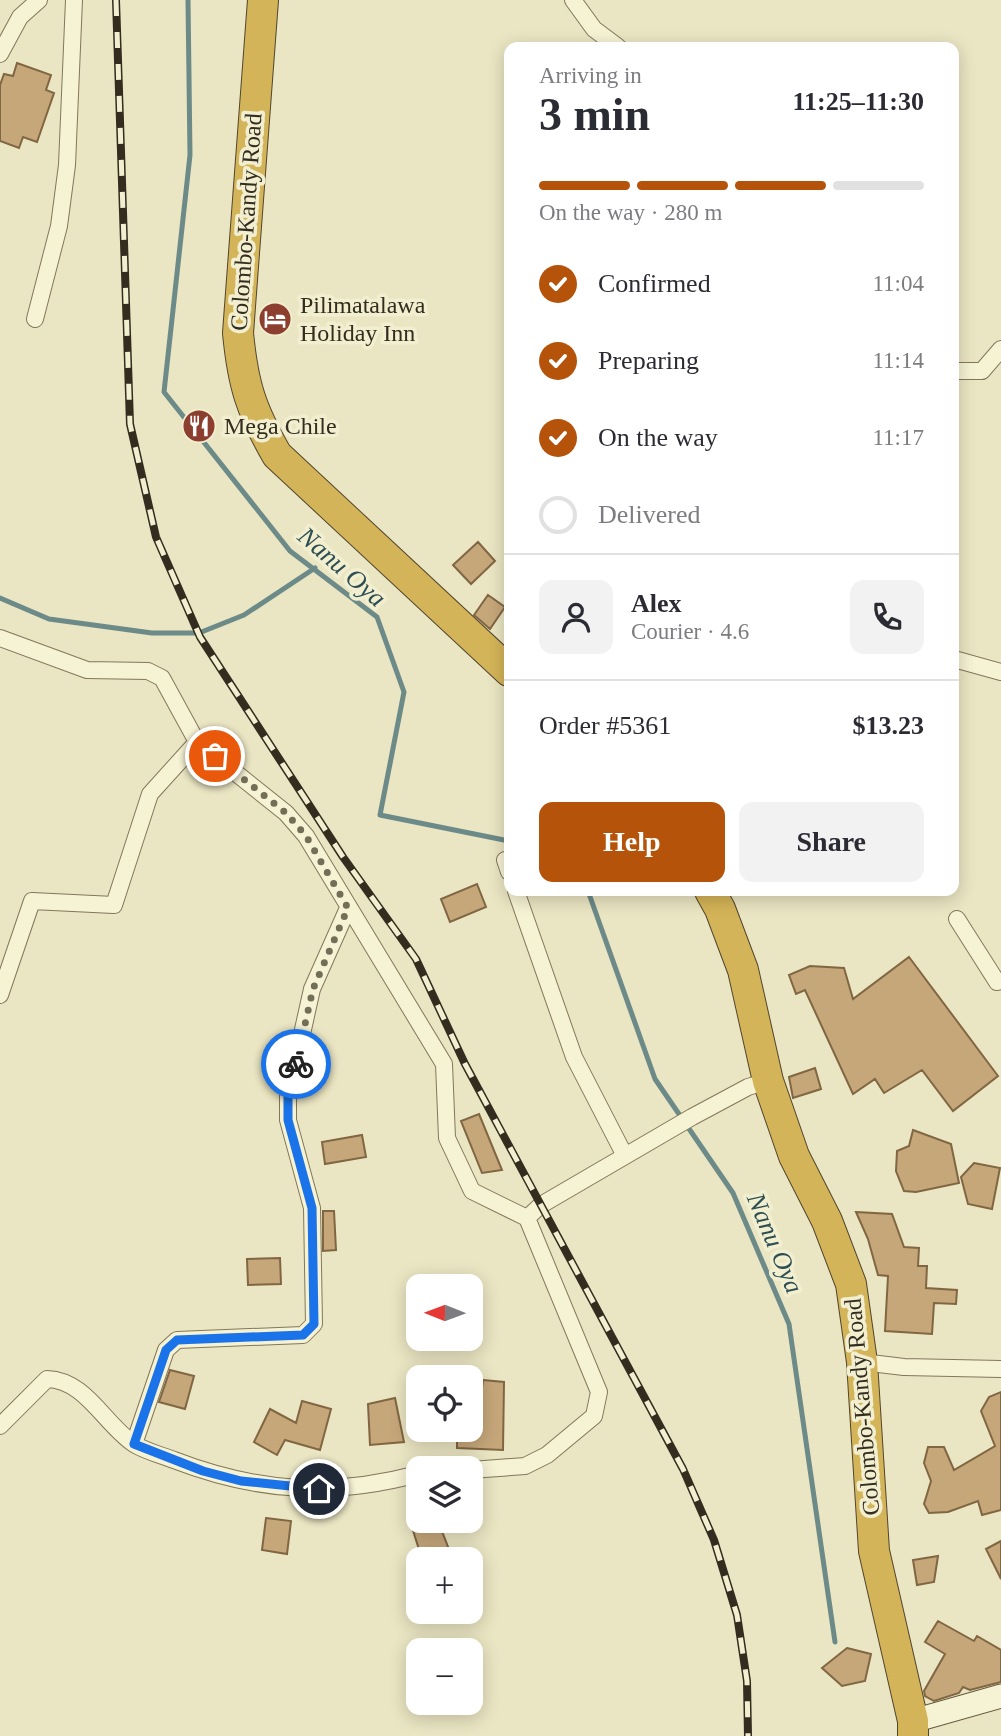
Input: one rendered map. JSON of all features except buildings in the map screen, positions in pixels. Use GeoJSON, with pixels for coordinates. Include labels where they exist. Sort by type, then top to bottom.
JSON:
{"type":"FeatureCollection","features":[{"type":"Feature","properties":{"kind":"highway","name":"Colombo-Kandy Road"},"geometry":{"type":"LineString","coordinates":[[263,0],[238,333],[242,374],[253,413],[277,455],[504,666]]}},
{"type":"Feature","properties":{"kind":"highway","name":"Colombo-Kandy Road"},"geometry":{"type":"LineString","coordinates":[[713,896],[743,970],[768,1081],[793,1156],[827,1221],[851,1284],[862,1362],[874,1551],[913,1728]]}},
{"type":"Feature","properties":{"kind":"street"},"geometry":{"type":"LineString","coordinates":[[0,54],[20,17],[39,0]]}},
{"type":"Feature","properties":{"kind":"street"},"geometry":{"type":"LineString","coordinates":[[35,319],[58,226],[67,165],[74,0]]}},
{"type":"Feature","properties":{"kind":"street"},"geometry":{"type":"LineString","coordinates":[[573,0],[594,29],[611,42]]}},
{"type":"Feature","properties":{"kind":"street"},"geometry":{"type":"LineString","coordinates":[[959,370],[982,371],[1001,349]]}},
{"type":"Feature","properties":{"kind":"street"},"geometry":{"type":"LineString","coordinates":[[0,638],[87,670],[148,671],[162,678],[197,742],[286,813],[306,836],[444,1064],[447,1139],[472,1191],[527,1218],[599,1392],[594,1416],[547,1455],[525,1466],[483,1469]]}},
{"type":"Feature","properties":{"kind":"street"},"geometry":{"type":"LineString","coordinates":[[959,660],[1001,672]]}},
{"type":"Feature","properties":{"kind":"street"},"geometry":{"type":"LineString","coordinates":[[0,995],[32,901],[114,905],[149,794],[197,742]]}},
{"type":"Feature","properties":{"kind":"street"},"geometry":{"type":"LineString","coordinates":[[518,896],[574,1057],[625,1156]]}},
{"type":"Feature","properties":{"kind":"street"},"geometry":{"type":"LineString","coordinates":[[134,1444],[166,1350],[177,1340],[303,1335],[314,1324],[312,1208],[288,1120],[288,1097],[313,989],[348,908]]}},
{"type":"Feature","properties":{"kind":"street"},"geometry":{"type":"LineString","coordinates":[[957,919],[997,982],[1001,981]]}},
{"type":"Feature","properties":{"kind":"street"},"geometry":{"type":"LineString","coordinates":[[527,1218],[541,1205],[660,1135],[748,1087],[768,1081]]}},
{"type":"Feature","properties":{"kind":"street"},"geometry":{"type":"LineString","coordinates":[[862,1362],[904,1367],[1001,1369]]}},
{"type":"Feature","properties":{"kind":"street"},"geometry":{"type":"LineString","coordinates":[[0,1426],[47,1379],[61,1379],[79,1390],[134,1444],[203,1471],[260,1485],[319,1489],[360,1487],[406,1477]]}},
{"type":"Feature","properties":{"kind":"street"},"geometry":{"type":"LineString","coordinates":[[913,1728],[1001,1696]]}},
{"type":"Feature","properties":{"kind":"waterway","name":"Nanu Oya"},"geometry":{"type":"LineString","coordinates":[[188,0],[190,155],[164,392],[290,551],[377,617],[404,692],[380,815],[504,840]]}},
{"type":"Feature","properties":{"kind":"waterway"},"geometry":{"type":"LineString","coordinates":[[0,598],[49,619],[152,633],[199,633],[244,615],[315,568]]}},
{"type":"Feature","properties":{"kind":"waterway","name":"Nanu Oya"},"geometry":{"type":"LineString","coordinates":[[590,896],[655,1079],[733,1193],[789,1324],[835,1642]]}},
{"type":"Feature","properties":{"kind":"railway"},"geometry":{"type":"LineString","coordinates":[[116,0],[130,424],[156,537],[200,637],[343,857],[416,959],[465,1064],[683,1469],[714,1540],[737,1615],[747,1681],[748,1736]]}},
{"type":"Feature","properties":{"kind":"way so far"},"geometry":{"type":"LineString","coordinates":[[215,756],[286,813],[306,836],[348,908],[313,989],[296,1064]]}},
{"type":"Feature","properties":{"kind":"place","name":"Pilimatalawa Holiday Inn"},"geometry":{"type":"Point","coordinates":[275,319]}},
{"type":"Feature","properties":{"kind":"place","name":"Mega Chile"},"geometry":{"type":"Point","coordinates":[199,426]}},
{"type":"Feature","properties":{"kind":"route"},"geometry":{"type":"LineString","coordinates":[[296,1064],[288,1097],[288,1120],[312,1208],[314,1324],[303,1335],[177,1340],[166,1350],[134,1444],[203,1471],[241,1481],[319,1489]]}}]}
